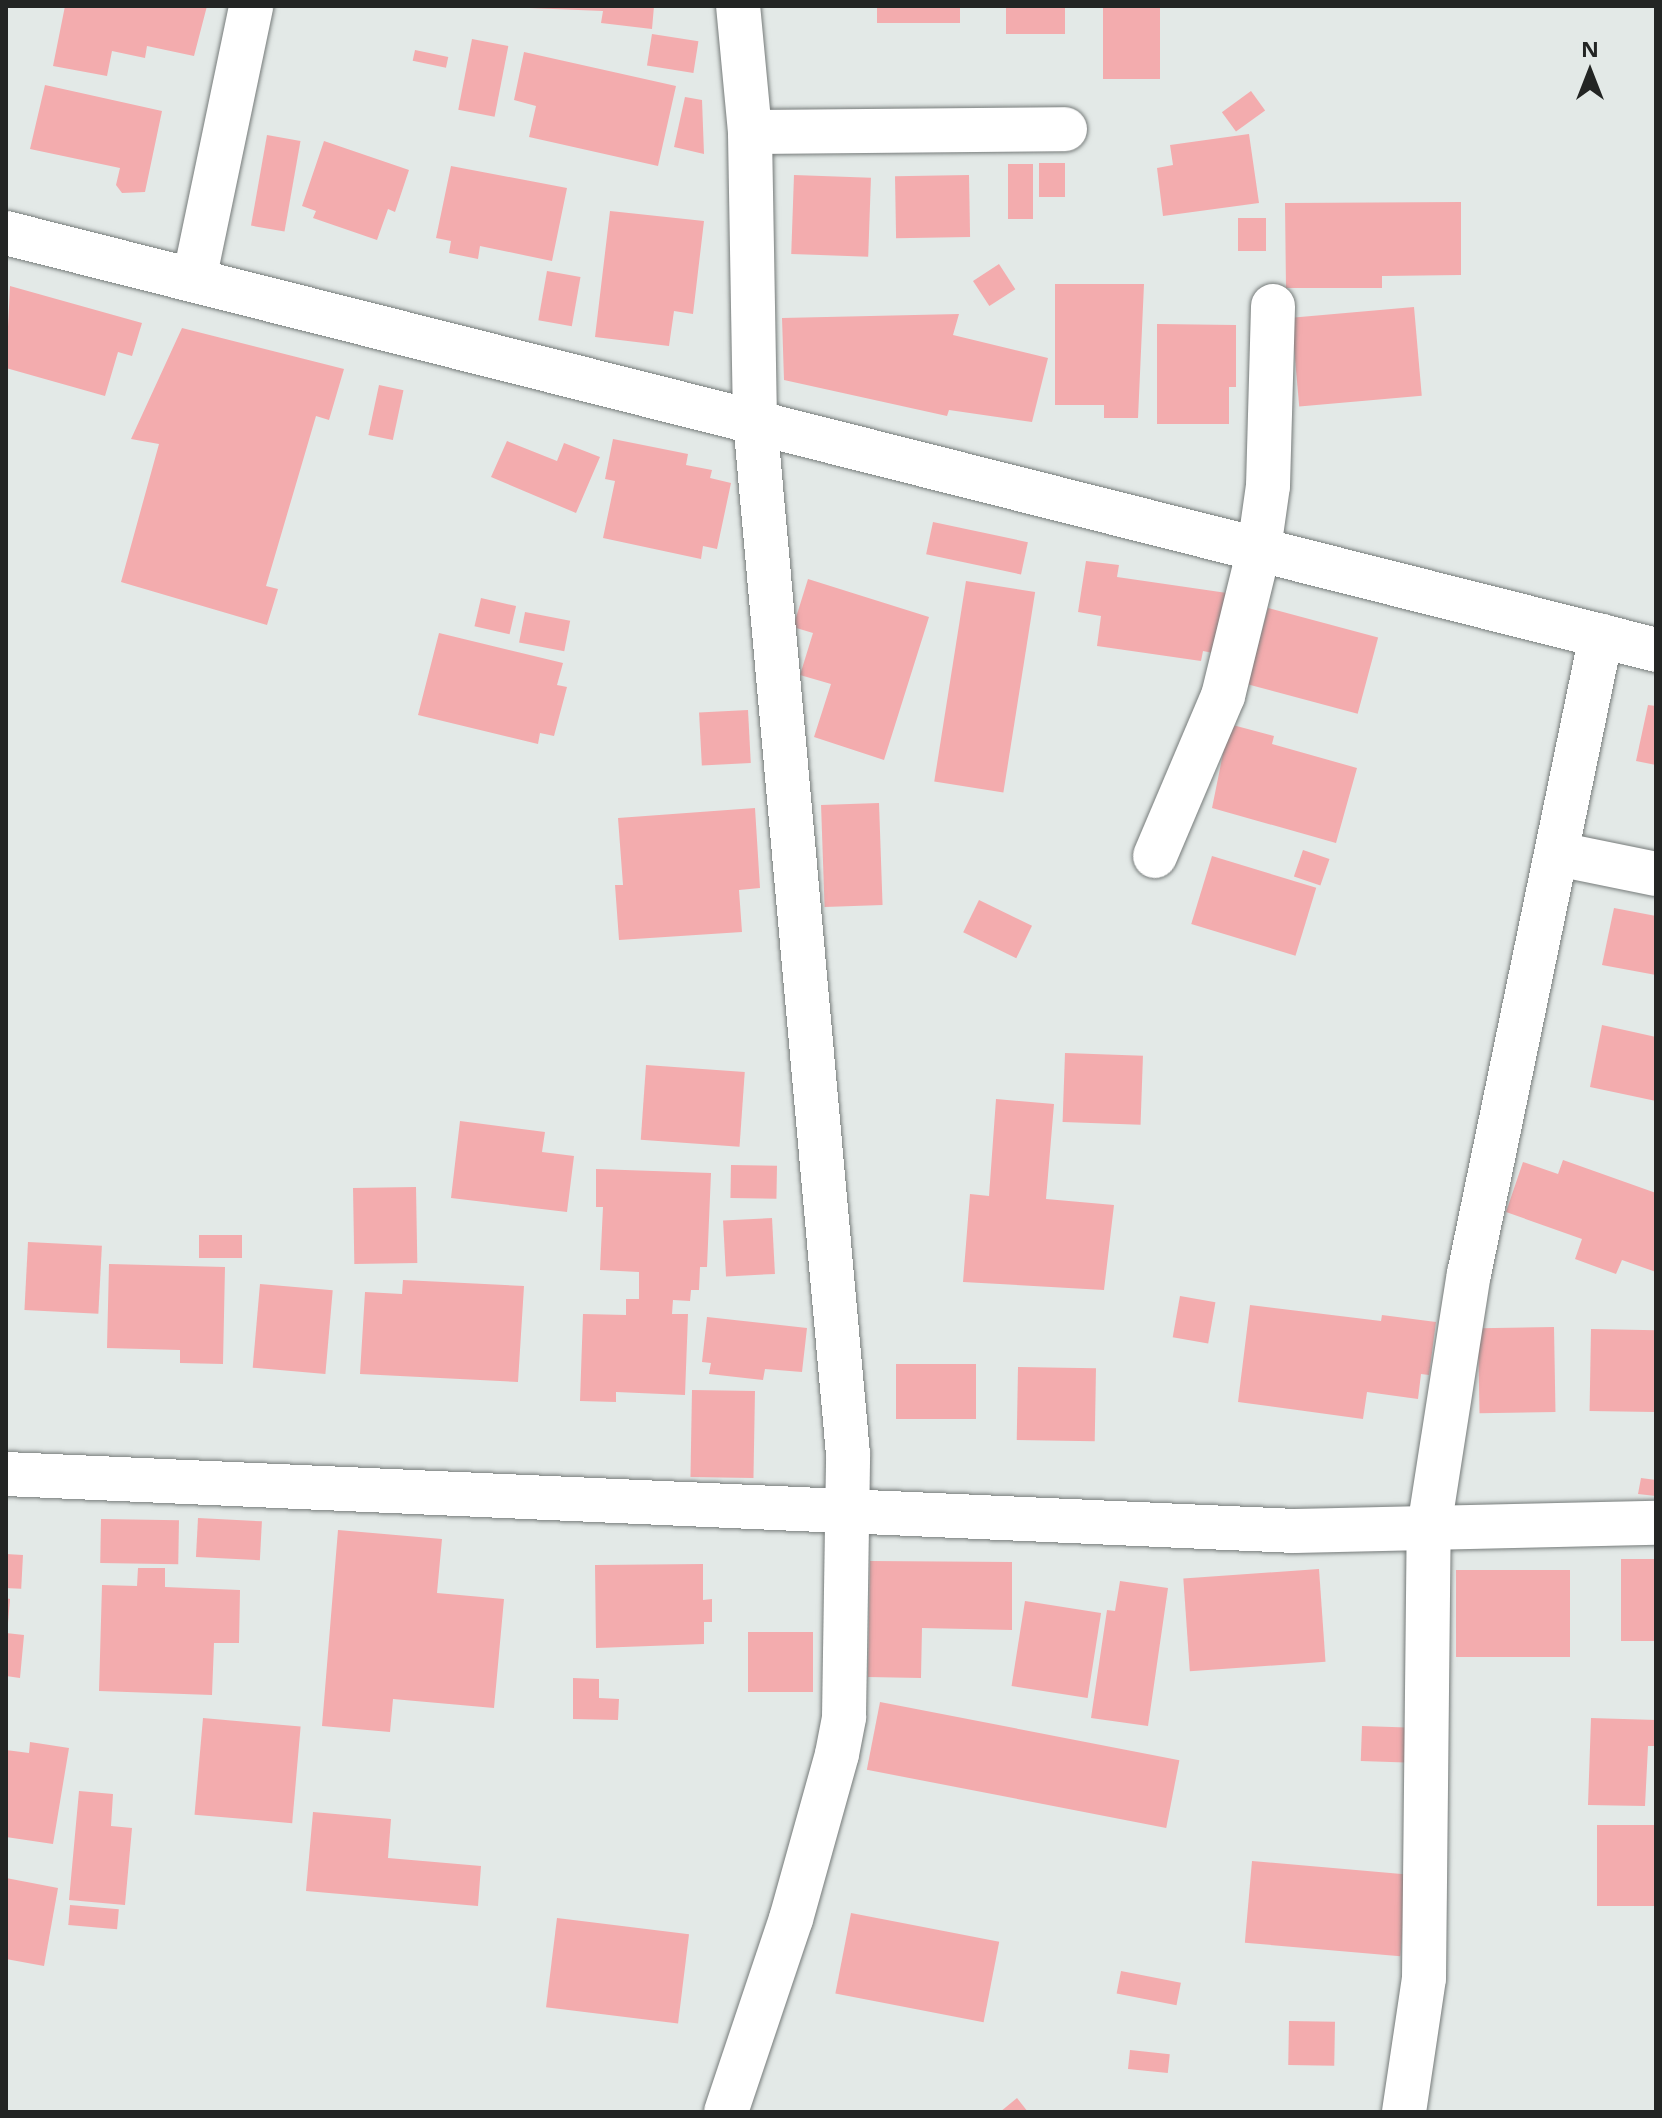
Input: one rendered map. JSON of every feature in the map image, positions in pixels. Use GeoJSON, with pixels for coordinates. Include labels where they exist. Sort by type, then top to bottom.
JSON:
{"type":"FeatureCollection","features":[{"type":"Feature","properties":{"kind":"street"},"geometry":{"type":"LineString","coordinates":[[194,280],[251,6]]}},
{"type":"Feature","properties":{"kind":"street"},"geometry":{"type":"LineString","coordinates":[[726,2112],[791,1919],[837,1754],[844,1717],[844,1514],[848,1454],[755,421],[750,132],[738,6]]}},
{"type":"Feature","properties":{"kind":"street"},"geometry":{"type":"LineString","coordinates":[[750,132],[1065,129]]}},
{"type":"Feature","properties":{"kind":"street"},"geometry":{"type":"LineString","coordinates":[[6,233],[1656,650]]}},
{"type":"Feature","properties":{"kind":"street"},"geometry":{"type":"LineString","coordinates":[[1155,856],[1223,696],[1259,549],[1268,486],[1273,306]]}},
{"type":"Feature","properties":{"kind":"street"},"geometry":{"type":"LineString","coordinates":[[1404,2112],[1424,1978],[1429,1528],[1469,1274],[1601,636]]}},
{"type":"Feature","properties":{"kind":"street"},"geometry":{"type":"LineString","coordinates":[[1558,854],[1656,874]]}},
{"type":"Feature","properties":{"kind":"street"},"geometry":{"type":"LineString","coordinates":[[6,1474],[844,1514],[1295,1531],[1656,1523]]}},
{"type":"Feature","properties":{"kind":"building"},"geometry":{"type":"Polygon","coordinates":[[[65,6],[207,6],[194,56],[147,46],[145,58],[112,51],[107,76],[53,66],[65,6]]]}},
{"type":"Feature","properties":{"kind":"building"},"geometry":{"type":"Polygon","coordinates":[[[654,6],[652,29],[601,23],[603,11],[529,8],[654,6]]]}},
{"type":"Feature","properties":{"kind":"building"},"geometry":{"type":"Polygon","coordinates":[[[877,6],[960,6],[960,23],[877,23],[877,6]]]}},
{"type":"Feature","properties":{"kind":"building"},"geometry":{"type":"Polygon","coordinates":[[[1006,6],[1065,6],[1065,34],[1006,34],[1006,6]]]}},
{"type":"Feature","properties":{"kind":"building"},"geometry":{"type":"Polygon","coordinates":[[[1103,6],[1160,6],[1160,79],[1103,79],[1103,6]]]}},
{"type":"Feature","properties":{"kind":"building"},"geometry":{"type":"Polygon","coordinates":[[[652,34],[698,41],[693,73],[647,66],[652,34]]]}},
{"type":"Feature","properties":{"kind":"building"},"geometry":{"type":"Polygon","coordinates":[[[472,39],[508,46],[495,117],[458,110],[472,39]]]}},
{"type":"Feature","properties":{"kind":"building"},"geometry":{"type":"Polygon","coordinates":[[[415,50],[448,57],[446,68],[413,61],[415,50]]]}},
{"type":"Feature","properties":{"kind":"building"},"geometry":{"type":"Polygon","coordinates":[[[524,52],[676,86],[658,166],[529,137],[536,106],[514,100],[524,52]]]}},
{"type":"Feature","properties":{"kind":"building"},"geometry":{"type":"Polygon","coordinates":[[[45,85],[162,111],[145,192],[122,193],[116,185],[120,168],[30,149],[45,85]]]}},
{"type":"Feature","properties":{"kind":"building"},"geometry":{"type":"Polygon","coordinates":[[[1251,91],[1265,110],[1236,132],[1222,112],[1251,91]]]}},
{"type":"Feature","properties":{"kind":"building"},"geometry":{"type":"Polygon","coordinates":[[[685,97],[702,100],[704,154],[674,147],[685,97]]]}},
{"type":"Feature","properties":{"kind":"building"},"geometry":{"type":"Polygon","coordinates":[[[1249,134],[1259,203],[1163,216],[1157,168],[1173,165],[1170,145],[1249,134]]]}},
{"type":"Feature","properties":{"kind":"building"},"geometry":{"type":"Polygon","coordinates":[[[267,135],[300,141],[285,232],[251,226],[267,135]]]}},
{"type":"Feature","properties":{"kind":"building"},"geometry":{"type":"Polygon","coordinates":[[[324,141],[409,170],[395,212],[388,209],[377,240],[313,218],[316,211],[302,206],[324,141]]]}},
{"type":"Feature","properties":{"kind":"building"},"geometry":{"type":"Polygon","coordinates":[[[1039,163],[1065,163],[1065,197],[1039,197],[1039,163]]]}},
{"type":"Feature","properties":{"kind":"building"},"geometry":{"type":"Polygon","coordinates":[[[1008,164],[1033,164],[1033,219],[1008,219],[1008,164]]]}},
{"type":"Feature","properties":{"kind":"building"},"geometry":{"type":"Polygon","coordinates":[[[451,166],[567,188],[552,261],[480,246],[478,259],[449,253],[451,241],[436,238],[451,166]]]}},
{"type":"Feature","properties":{"kind":"building"},"geometry":{"type":"Polygon","coordinates":[[[794,175],[871,178],[868,257],[791,254],[794,175]]]}},
{"type":"Feature","properties":{"kind":"building"},"geometry":{"type":"Polygon","coordinates":[[[969,175],[970,237],[896,238],[895,176],[969,175]]]}},
{"type":"Feature","properties":{"kind":"building"},"geometry":{"type":"Polygon","coordinates":[[[1461,202],[1461,275],[1382,276],[1382,288],[1286,288],[1285,203],[1461,202]]]}},
{"type":"Feature","properties":{"kind":"building"},"geometry":{"type":"Polygon","coordinates":[[[610,211],[704,221],[693,314],[674,311],[669,346],[595,337],[610,211]]]}},
{"type":"Feature","properties":{"kind":"building"},"geometry":{"type":"Polygon","coordinates":[[[1238,218],[1266,218],[1266,251],[1238,251],[1238,218]]]}},
{"type":"Feature","properties":{"kind":"building"},"geometry":{"type":"Polygon","coordinates":[[[999,264],[1015,289],[989,306],[973,281],[999,264]]]}},
{"type":"Feature","properties":{"kind":"building"},"geometry":{"type":"Polygon","coordinates":[[[547,271],[580,277],[572,326],[538,320],[547,271]]]}},
{"type":"Feature","properties":{"kind":"building"},"geometry":{"type":"Polygon","coordinates":[[[1055,284],[1144,284],[1138,418],[1104,418],[1104,405],[1055,405],[1055,284]]]}},
{"type":"Feature","properties":{"kind":"building"},"geometry":{"type":"Polygon","coordinates":[[[10,286],[142,323],[132,356],[118,352],[105,396],[6,368],[10,286]]]}},
{"type":"Feature","properties":{"kind":"building"},"geometry":{"type":"Polygon","coordinates":[[[1414,307],[1422,396],[1299,406],[1291,318],[1414,307]]]}},
{"type":"Feature","properties":{"kind":"building"},"geometry":{"type":"Polygon","coordinates":[[[959,314],[953,335],[1048,358],[1032,422],[949,410],[947,416],[784,380],[782,318],[959,314]]]}},
{"type":"Feature","properties":{"kind":"building"},"geometry":{"type":"Polygon","coordinates":[[[1157,324],[1236,325],[1236,387],[1229,387],[1229,424],[1157,424],[1157,324]]]}},
{"type":"Feature","properties":{"kind":"building"},"geometry":{"type":"Polygon","coordinates":[[[182,328],[344,369],[329,420],[316,416],[266,586],[278,589],[267,625],[121,582],[159,444],[131,439],[182,328]]]}},
{"type":"Feature","properties":{"kind":"building"},"geometry":{"type":"Polygon","coordinates":[[[379,385],[403,390],[393,440],[368,435],[379,385]]]}},
{"type":"Feature","properties":{"kind":"building"},"geometry":{"type":"Polygon","coordinates":[[[613,439],[688,454],[686,465],[712,470],[710,478],[731,483],[717,549],[703,546],[701,559],[603,538],[615,481],[605,479],[613,439]]]}},
{"type":"Feature","properties":{"kind":"building"},"geometry":{"type":"Polygon","coordinates":[[[507,441],[557,461],[564,443],[600,457],[576,513],[491,477],[507,441]]]}},
{"type":"Feature","properties":{"kind":"building"},"geometry":{"type":"Polygon","coordinates":[[[933,522],[1028,542],[1021,574],[926,554],[933,522]]]}},
{"type":"Feature","properties":{"kind":"building"},"geometry":{"type":"Polygon","coordinates":[[[1086,561],[1119,565],[1117,577],[1227,593],[1218,654],[1203,651],[1201,661],[1097,646],[1101,616],[1078,612],[1086,561]]]}},
{"type":"Feature","properties":{"kind":"building"},"geometry":{"type":"Polygon","coordinates":[[[808,579],[929,617],[884,760],[814,737],[831,684],[800,675],[813,633],[793,627],[808,579]]]}},
{"type":"Feature","properties":{"kind":"building"},"geometry":{"type":"Polygon","coordinates":[[[966,581],[1035,592],[1003,792],[934,782],[966,581]]]}},
{"type":"Feature","properties":{"kind":"building"},"geometry":{"type":"Polygon","coordinates":[[[481,598],[516,606],[510,634],[474,626],[481,598]]]}},
{"type":"Feature","properties":{"kind":"building"},"geometry":{"type":"Polygon","coordinates":[[[1268,608],[1378,638],[1358,714],[1248,684],[1268,608]]]}},
{"type":"Feature","properties":{"kind":"building"},"geometry":{"type":"Polygon","coordinates":[[[525,612],[570,621],[564,651],[519,642],[525,612]]]}},
{"type":"Feature","properties":{"kind":"building"},"geometry":{"type":"Polygon","coordinates":[[[439,633],[563,663],[557,685],[567,687],[554,736],[540,733],[538,744],[418,715],[439,633]]]}},
{"type":"Feature","properties":{"kind":"building"},"geometry":{"type":"Polygon","coordinates":[[[1648,705],[1656,706],[1656,765],[1636,761],[1648,705]]]}},
{"type":"Feature","properties":{"kind":"building"},"geometry":{"type":"Polygon","coordinates":[[[748,710],[751,763],[702,765],[699,713],[748,710]]]}},
{"type":"Feature","properties":{"kind":"building"},"geometry":{"type":"Polygon","coordinates":[[[1229,724],[1274,736],[1272,744],[1357,768],[1336,843],[1212,808],[1229,724]]]}},
{"type":"Feature","properties":{"kind":"building"},"geometry":{"type":"Polygon","coordinates":[[[879,803],[883,905],[825,907],[821,805],[879,803]]]}},
{"type":"Feature","properties":{"kind":"building"},"geometry":{"type":"Polygon","coordinates":[[[755,808],[760,888],[739,890],[742,932],[619,940],[615,885],[623,885],[618,818],[755,808]]]}},
{"type":"Feature","properties":{"kind":"building"},"geometry":{"type":"Polygon","coordinates":[[[1303,850],[1329,859],[1320,886],[1294,876],[1303,850]]]}},
{"type":"Feature","properties":{"kind":"building"},"geometry":{"type":"Polygon","coordinates":[[[1212,856],[1316,888],[1295,956],[1191,924],[1212,856]]]}},
{"type":"Feature","properties":{"kind":"building"},"geometry":{"type":"Polygon","coordinates":[[[979,900],[1032,926],[1016,958],[963,932],[979,900]]]}},
{"type":"Feature","properties":{"kind":"building"},"geometry":{"type":"Polygon","coordinates":[[[1614,908],[1656,916],[1656,975],[1602,965],[1614,908]]]}},
{"type":"Feature","properties":{"kind":"building"},"geometry":{"type":"Polygon","coordinates":[[[1602,1025],[1656,1037],[1656,1101],[1590,1087],[1602,1025]]]}},
{"type":"Feature","properties":{"kind":"building"},"geometry":{"type":"Polygon","coordinates":[[[1065,1053],[1143,1056],[1141,1125],[1063,1122],[1065,1053]]]}},
{"type":"Feature","properties":{"kind":"building"},"geometry":{"type":"Polygon","coordinates":[[[646,1065],[745,1072],[740,1147],[641,1140],[646,1065]]]}},
{"type":"Feature","properties":{"kind":"building"},"geometry":{"type":"Polygon","coordinates":[[[996,1099],[1054,1104],[1046,1199],[1114,1205],[1104,1290],[963,1282],[970,1194],[989,1196],[996,1099]]]}},
{"type":"Feature","properties":{"kind":"building"},"geometry":{"type":"Polygon","coordinates":[[[460,1121],[545,1132],[542,1152],[574,1156],[567,1212],[451,1198],[460,1121]]]}},
{"type":"Feature","properties":{"kind":"building"},"geometry":{"type":"Polygon","coordinates":[[[1563,1160],[1656,1193],[1656,1272],[1622,1260],[1616,1274],[1575,1259],[1582,1239],[1506,1212],[1523,1162],[1558,1174],[1563,1160]]]}},
{"type":"Feature","properties":{"kind":"building"},"geometry":{"type":"Polygon","coordinates":[[[731,1165],[777,1166],[776,1199],[730,1198],[731,1165]]]}},
{"type":"Feature","properties":{"kind":"building"},"geometry":{"type":"Polygon","coordinates":[[[596,1169],[711,1173],[707,1267],[700,1267],[699,1290],[691,1290],[690,1301],[673,1300],[672,1314],[688,1314],[685,1395],[616,1392],[616,1402],[580,1401],[583,1314],[626,1315],[626,1299],[639,1299],[639,1272],[600,1270],[603,1207],[596,1207],[596,1169]]]}},
{"type":"Feature","properties":{"kind":"building"},"geometry":{"type":"Polygon","coordinates":[[[416,1187],[417,1263],[354,1264],[353,1188],[416,1187]]]}},
{"type":"Feature","properties":{"kind":"building"},"geometry":{"type":"Polygon","coordinates":[[[772,1218],[775,1274],[726,1276],[723,1221],[772,1218]]]}},
{"type":"Feature","properties":{"kind":"building"},"geometry":{"type":"Polygon","coordinates":[[[199,1235],[242,1235],[242,1258],[199,1258],[199,1235]]]}},
{"type":"Feature","properties":{"kind":"building"},"geometry":{"type":"Polygon","coordinates":[[[28,1242],[102,1246],[98,1314],[24,1310],[28,1242]]]}},
{"type":"Feature","properties":{"kind":"building"},"geometry":{"type":"Polygon","coordinates":[[[109,1264],[225,1267],[223,1364],[180,1363],[180,1350],[107,1348],[109,1264]]]}},
{"type":"Feature","properties":{"kind":"building"},"geometry":{"type":"Polygon","coordinates":[[[403,1280],[524,1286],[518,1382],[360,1374],[365,1292],[402,1294],[403,1280]]]}},
{"type":"Feature","properties":{"kind":"building"},"geometry":{"type":"Polygon","coordinates":[[[260,1284],[333,1290],[325,1374],[253,1368],[260,1284]]]}},
{"type":"Feature","properties":{"kind":"building"},"geometry":{"type":"Polygon","coordinates":[[[1180,1296],[1215,1302],[1208,1344],[1173,1337],[1180,1296]]]}},
{"type":"Feature","properties":{"kind":"building"},"geometry":{"type":"Polygon","coordinates":[[[1250,1305],[1381,1321],[1382,1315],[1436,1322],[1429,1375],[1421,1374],[1418,1399],[1367,1392],[1363,1419],[1238,1402],[1250,1305]]]}},
{"type":"Feature","properties":{"kind":"building"},"geometry":{"type":"Polygon","coordinates":[[[707,1317],[807,1328],[802,1372],[765,1369],[763,1380],[709,1374],[711,1363],[702,1362],[707,1317]]]}},
{"type":"Feature","properties":{"kind":"building"},"geometry":{"type":"Polygon","coordinates":[[[1554,1327],[1555,1412],[1479,1413],[1478,1328],[1554,1327]]]}},
{"type":"Feature","properties":{"kind":"building"},"geometry":{"type":"Polygon","coordinates":[[[1591,1329],[1656,1330],[1655,1412],[1590,1411],[1591,1329]]]}},
{"type":"Feature","properties":{"kind":"building"},"geometry":{"type":"Polygon","coordinates":[[[896,1364],[976,1364],[976,1419],[896,1419],[896,1364]]]}},
{"type":"Feature","properties":{"kind":"building"},"geometry":{"type":"Polygon","coordinates":[[[1018,1367],[1096,1368],[1095,1441],[1017,1440],[1018,1367]]]}},
{"type":"Feature","properties":{"kind":"building"},"geometry":{"type":"Polygon","coordinates":[[[692,1390],[755,1391],[753,1478],[690,1477],[692,1390]]]}},
{"type":"Feature","properties":{"kind":"building"},"geometry":{"type":"Polygon","coordinates":[[[1641,1478],[1656,1480],[1656,1496],[1638,1494],[1641,1478]]]}},
{"type":"Feature","properties":{"kind":"building"},"geometry":{"type":"Polygon","coordinates":[[[198,1518],[262,1521],[260,1560],[196,1557],[198,1518]]]}},
{"type":"Feature","properties":{"kind":"building"},"geometry":{"type":"Polygon","coordinates":[[[101,1519],[179,1520],[178,1564],[100,1563],[101,1519]]]}},
{"type":"Feature","properties":{"kind":"building"},"geometry":{"type":"Polygon","coordinates":[[[338,1530],[442,1539],[437,1593],[504,1599],[494,1708],[393,1699],[390,1732],[322,1726],[338,1530]]]}},
{"type":"Feature","properties":{"kind":"building"},"geometry":{"type":"Polygon","coordinates":[[[6,1554],[23,1555],[21,1589],[6,1588],[6,1554]]]}},
{"type":"Feature","properties":{"kind":"building"},"geometry":{"type":"Polygon","coordinates":[[[1621,1559],[1656,1559],[1656,1641],[1621,1641],[1621,1559]]]}},
{"type":"Feature","properties":{"kind":"building"},"geometry":{"type":"Polygon","coordinates":[[[870,1561],[1012,1562],[1012,1630],[922,1628],[921,1678],[868,1677],[870,1561]]]}},
{"type":"Feature","properties":{"kind":"building"},"geometry":{"type":"Polygon","coordinates":[[[703,1564],[703,1600],[712,1599],[712,1622],[704,1622],[704,1644],[596,1648],[595,1565],[703,1564]]]}},
{"type":"Feature","properties":{"kind":"building"},"geometry":{"type":"Polygon","coordinates":[[[138,1568],[165,1568],[165,1587],[240,1590],[239,1643],[214,1643],[212,1695],[99,1691],[102,1585],[137,1586],[138,1568]]]}},
{"type":"Feature","properties":{"kind":"building"},"geometry":{"type":"Polygon","coordinates":[[[1319,1569],[1325,1662],[1190,1671],[1183,1578],[1319,1569]]]}},
{"type":"Feature","properties":{"kind":"building"},"geometry":{"type":"Polygon","coordinates":[[[1456,1570],[1570,1570],[1570,1657],[1456,1657],[1456,1570]]]}},
{"type":"Feature","properties":{"kind":"building"},"geometry":{"type":"Polygon","coordinates":[[[1120,1581],[1168,1588],[1148,1726],[1091,1718],[1107,1610],[1115,1611],[1120,1581]]]}},
{"type":"Feature","properties":{"kind":"building"},"geometry":{"type":"Polygon","coordinates":[[[6,1598],[10,1599],[8,1623],[6,1623],[6,1598]]]}},
{"type":"Feature","properties":{"kind":"building"},"geometry":{"type":"Polygon","coordinates":[[[1025,1601],[1101,1613],[1088,1698],[1012,1686],[1025,1601]]]}},
{"type":"Feature","properties":{"kind":"building"},"geometry":{"type":"Polygon","coordinates":[[[748,1632],[813,1632],[813,1692],[748,1692],[748,1632]]]}},
{"type":"Feature","properties":{"kind":"building"},"geometry":{"type":"Polygon","coordinates":[[[6,1633],[24,1635],[20,1678],[6,1676],[6,1633]]]}},
{"type":"Feature","properties":{"kind":"building"},"geometry":{"type":"Polygon","coordinates":[[[573,1678],[599,1679],[599,1698],[619,1699],[618,1720],[573,1719],[573,1678]]]}},
{"type":"Feature","properties":{"kind":"building"},"geometry":{"type":"Polygon","coordinates":[[[880,1702],[1179,1760],[1166,1828],[867,1770],[880,1702]]]}},
{"type":"Feature","properties":{"kind":"building"},"geometry":{"type":"Polygon","coordinates":[[[203,1718],[301,1727],[292,1823],[195,1815],[203,1718]]]}},
{"type":"Feature","properties":{"kind":"building"},"geometry":{"type":"Polygon","coordinates":[[[1591,1718],[1656,1720],[1656,1746],[1648,1746],[1645,1806],[1588,1805],[1591,1718]]]}},
{"type":"Feature","properties":{"kind":"building"},"geometry":{"type":"Polygon","coordinates":[[[1362,1726],[1414,1728],[1413,1763],[1361,1761],[1362,1726]]]}},
{"type":"Feature","properties":{"kind":"building"},"geometry":{"type":"Polygon","coordinates":[[[30,1742],[69,1748],[53,1844],[6,1837],[6,1750],[29,1753],[30,1742]]]}},
{"type":"Feature","properties":{"kind":"building"},"geometry":{"type":"Polygon","coordinates":[[[79,1791],[113,1794],[111,1826],[132,1828],[125,1905],[69,1900],[79,1791]]]}},
{"type":"Feature","properties":{"kind":"building"},"geometry":{"type":"Polygon","coordinates":[[[313,1812],[391,1819],[388,1858],[481,1866],[478,1906],[306,1891],[313,1812]]]}},
{"type":"Feature","properties":{"kind":"building"},"geometry":{"type":"Polygon","coordinates":[[[1597,1825],[1656,1825],[1656,1906],[1597,1906],[1597,1825]]]}},
{"type":"Feature","properties":{"kind":"building"},"geometry":{"type":"Polygon","coordinates":[[[1252,1861],[1407,1875],[1400,1956],[1245,1943],[1252,1861]]]}},
{"type":"Feature","properties":{"kind":"building"},"geometry":{"type":"Polygon","coordinates":[[[6,1878],[58,1888],[44,1966],[6,1959],[6,1878]]]}},
{"type":"Feature","properties":{"kind":"building"},"geometry":{"type":"Polygon","coordinates":[[[70,1905],[119,1909],[117,1929],[68,1925],[70,1905]]]}},
{"type":"Feature","properties":{"kind":"building"},"geometry":{"type":"Polygon","coordinates":[[[851,1913],[999,1942],[984,2022],[835,1993],[851,1913]]]}},
{"type":"Feature","properties":{"kind":"building"},"geometry":{"type":"Polygon","coordinates":[[[557,1918],[689,1934],[678,2024],[546,2007],[557,1918]]]}},
{"type":"Feature","properties":{"kind":"building"},"geometry":{"type":"Polygon","coordinates":[[[1121,1971],[1181,1983],[1176,2005],[1117,1994],[1121,1971]]]}},
{"type":"Feature","properties":{"kind":"building"},"geometry":{"type":"Polygon","coordinates":[[[1289,2021],[1335,2022],[1334,2066],[1288,2065],[1289,2021]]]}},
{"type":"Feature","properties":{"kind":"building"},"geometry":{"type":"Polygon","coordinates":[[[1130,2050],[1170,2054],[1168,2073],[1128,2069],[1130,2050]]]}},
{"type":"Feature","properties":{"kind":"building"},"geometry":{"type":"Polygon","coordinates":[[[1017,2098],[1028,2112],[1000,2112],[1017,2098]]]}}]}
